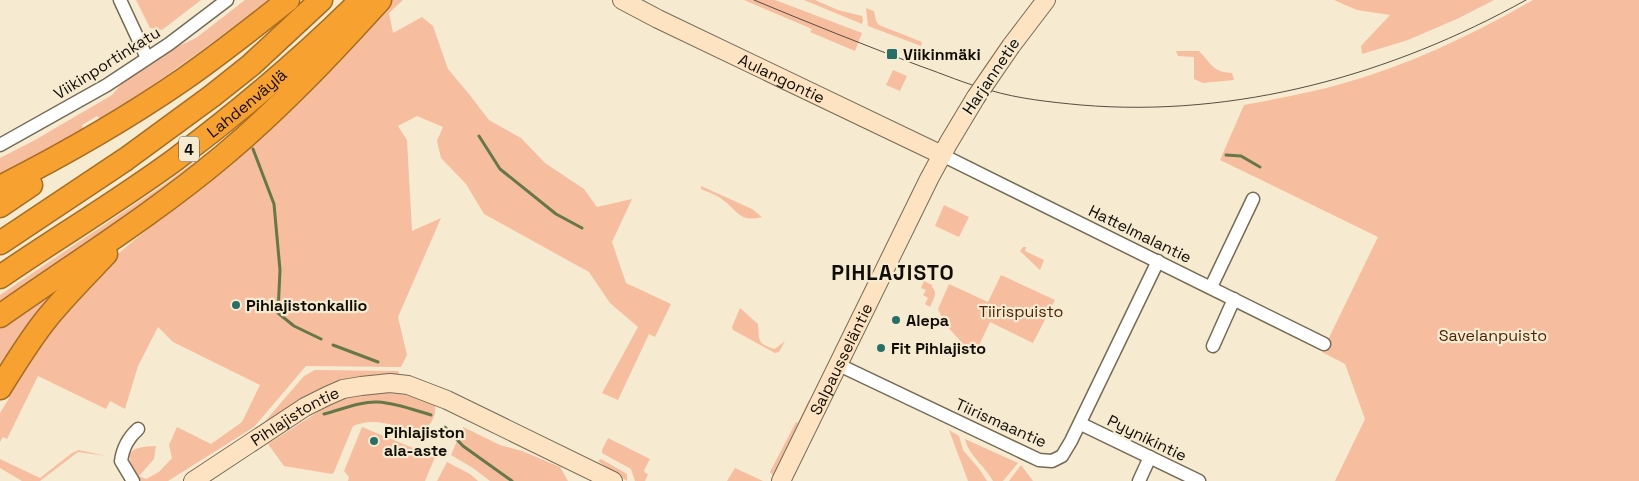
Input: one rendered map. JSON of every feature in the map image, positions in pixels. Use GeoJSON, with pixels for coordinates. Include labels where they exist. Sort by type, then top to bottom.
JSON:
{"type":"FeatureCollection","features":[{"type":"Feature","properties":{"kind":"highway"},"geometry":{"type":"LineString","coordinates":[[0,187],[38,168],[144,106],[215,57],[288,0]]}},
{"type":"Feature","properties":{"kind":"highway","name":"Lahdenväylä"},"geometry":{"type":"LineString","coordinates":[[0,243],[126,159],[212,96],[251,65],[321,0]]}},
{"type":"Feature","properties":{"kind":"highway","name":"Lahdenväylä"},"geometry":{"type":"LineString","coordinates":[[0,277],[174,160],[276,80],[323,38],[361,0]]}},
{"type":"Feature","properties":{"kind":"highway"},"geometry":{"type":"LineString","coordinates":[[0,316],[168,199],[224,155],[278,107],[334,51],[380,0]]}},
{"type":"Feature","properties":{"kind":"highway"},"geometry":{"type":"LineString","coordinates":[[0,206],[106,138],[144,106]]}},
{"type":"Feature","properties":{"kind":"highway"},"geometry":{"type":"LineString","coordinates":[[0,388],[47,318],[71,290],[114,247],[168,199]]}},
{"type":"Feature","properties":{"kind":"street"},"geometry":{"type":"LineString","coordinates":[[120,0],[148,58]]}},
{"type":"Feature","properties":{"kind":"street","name":"Viikinportinkatu"},"geometry":{"type":"LineString","coordinates":[[0,144],[90,96],[148,58],[227,0]]}},
{"type":"Feature","properties":{"kind":"street","name":"Aulangontie"},"geometry":{"type":"LineString","coordinates":[[622,0],[922,147],[942,155]]}},
{"type":"Feature","properties":{"kind":"street","name":"Harjannetie"},"geometry":{"type":"LineString","coordinates":[[942,155],[976,97],[1046,0]]}},
{"type":"Feature","properties":{"kind":"street","name":"Hattelmalantie"},"geometry":{"type":"LineString","coordinates":[[942,155],[1324,344]]}},
{"type":"Feature","properties":{"kind":"street","name":"Salpausseläntie"},"geometry":{"type":"LineString","coordinates":[[781,481],[942,155]]}},
{"type":"Feature","properties":{"kind":"street"},"geometry":{"type":"LineString","coordinates":[[1211,287],[1253,199]]}},
{"type":"Feature","properties":{"kind":"street","name":"Tiirismaantie"},"geometry":{"type":"LineString","coordinates":[[839,365],[1039,460],[1052,461],[1062,456],[1081,424],[1158,261]]}},
{"type":"Feature","properties":{"kind":"street"},"geometry":{"type":"LineString","coordinates":[[1213,346],[1234,299]]}},
{"type":"Feature","properties":{"kind":"street","name":"Pihlajistontie"},"geometry":{"type":"LineString","coordinates":[[194,481],[305,407],[343,389],[376,384],[408,385],[447,400],[613,481]]}},
{"type":"Feature","properties":{"kind":"street","name":"Pyynikintie"},"geometry":{"type":"LineString","coordinates":[[1081,424],[1199,481]]}},
{"type":"Feature","properties":{"kind":"street"},"geometry":{"type":"LineString","coordinates":[[133,481],[121,461],[130,435],[138,429]]}},
{"type":"Feature","properties":{"kind":"street"},"geometry":{"type":"LineString","coordinates":[[1139,481],[1150,457]]}},
{"type":"Feature","properties":{"kind":"green space"},"geometry":{"type":"Polygon","coordinates":[[[136,0],[201,0],[162,30],[150,28],[136,0]]]}},
{"type":"Feature","properties":{"kind":"green space"},"geometry":{"type":"Polygon","coordinates":[[[245,0],[268,0],[165,77],[100,119],[97,116],[82,125],[83,129],[41,153],[0,181],[0,158],[112,95],[124,81],[172,49],[196,38],[245,0]]]}},
{"type":"Feature","properties":{"kind":"green space"},"geometry":{"type":"Polygon","coordinates":[[[390,0],[403,0],[389,13],[393,33],[422,17],[433,26],[448,69],[489,120],[521,138],[545,163],[584,189],[597,207],[632,199],[612,242],[626,283],[671,304],[655,337],[649,334],[618,400],[602,393],[638,327],[610,303],[589,272],[484,214],[466,184],[441,158],[437,141],[443,127],[417,116],[398,126],[407,140],[412,231],[441,218],[398,317],[407,355],[401,367],[306,366],[254,427],[168,481],[141,481],[130,460],[132,451],[156,446],[154,459],[139,476],[146,479],[159,472],[172,458],[169,445],[177,427],[211,444],[242,422],[260,385],[173,342],[158,327],[138,366],[125,409],[110,401],[106,409],[38,376],[7,439],[3,437],[0,442],[0,413],[8,400],[13,383],[47,332],[111,260],[232,163],[390,0]]]}},
{"type":"Feature","properties":{"kind":"green space"},"geometry":{"type":"Polygon","coordinates":[[[744,0],[775,0],[862,33],[855,51],[810,32],[812,29],[744,0]]]}},
{"type":"Feature","properties":{"kind":"green space"},"geometry":{"type":"Polygon","coordinates":[[[804,0],[815,0],[838,10],[862,16],[862,24],[804,0]]]}},
{"type":"Feature","properties":{"kind":"green space"},"geometry":{"type":"Polygon","coordinates":[[[1334,0],[1494,0],[1459,18],[1408,40],[1362,54],[1361,46],[1390,15],[1357,10],[1334,0]]]}},
{"type":"Feature","properties":{"kind":"green space","name":"Savelanpuisto"},"geometry":{"type":"Polygon","coordinates":[[[1533,0],[1639,0],[1639,481],[1335,481],[1365,419],[1345,364],[1322,352],[1378,237],[1220,160],[1244,105],[1329,87],[1391,68],[1463,37],[1533,0]]]}},
{"type":"Feature","properties":{"kind":"green space"},"geometry":{"type":"Polygon","coordinates":[[[866,8],[874,11],[879,25],[922,42],[921,46],[868,26],[866,8]]]}},
{"type":"Feature","properties":{"kind":"green space"},"geometry":{"type":"Polygon","coordinates":[[[1176,51],[1199,51],[1216,69],[1232,73],[1234,80],[1203,83],[1194,79],[1194,57],[1178,56],[1176,51]]]}},
{"type":"Feature","properties":{"kind":"green space"},"geometry":{"type":"Polygon","coordinates":[[[893,70],[907,76],[900,91],[886,85],[893,70]]]}},
{"type":"Feature","properties":{"kind":"green space"},"geometry":{"type":"Polygon","coordinates":[[[244,125],[236,138],[0,310],[0,295],[162,186],[244,125]]]}},
{"type":"Feature","properties":{"kind":"green space"},"geometry":{"type":"Polygon","coordinates":[[[701,186],[752,209],[762,217],[749,218],[740,215],[721,198],[701,189],[701,186]]]}},
{"type":"Feature","properties":{"kind":"green space"},"geometry":{"type":"Polygon","coordinates":[[[944,205],[969,217],[959,237],[935,226],[944,205]]]}},
{"type":"Feature","properties":{"kind":"green space"},"geometry":{"type":"Polygon","coordinates":[[[1023,247],[1026,247],[1025,251],[1044,260],[1040,270],[1020,251],[1023,247]]]}},
{"type":"Feature","properties":{"kind":"green space"},"geometry":{"type":"Polygon","coordinates":[[[72,273],[0,377],[0,322],[72,273]]]}},
{"type":"Feature","properties":{"kind":"green space","name":"Tiirispuisto"},"geometry":{"type":"Polygon","coordinates":[[[1001,275],[1055,300],[1033,343],[990,322],[974,356],[945,324],[938,309],[949,284],[988,302],[1001,275]]]}},
{"type":"Feature","properties":{"kind":"green space"},"geometry":{"type":"Polygon","coordinates":[[[924,281],[932,285],[935,291],[930,307],[925,304],[928,298],[923,295],[926,290],[921,288],[924,281]]]}},
{"type":"Feature","properties":{"kind":"green space"},"geometry":{"type":"Polygon","coordinates":[[[740,308],[758,324],[759,338],[762,343],[775,349],[785,341],[779,352],[775,353],[733,330],[732,327],[740,308]]]}},
{"type":"Feature","properties":{"kind":"green space"},"geometry":{"type":"Polygon","coordinates":[[[315,370],[398,371],[399,376],[260,427],[304,376],[315,370]]]}},
{"type":"Feature","properties":{"kind":"green space"},"geometry":{"type":"Polygon","coordinates":[[[382,392],[414,396],[435,405],[432,422],[419,433],[378,422],[362,423],[353,426],[332,474],[284,466],[268,444],[332,403],[349,397],[382,392]]]}},
{"type":"Feature","properties":{"kind":"green space"},"geometry":{"type":"Polygon","coordinates":[[[809,400],[813,401],[775,478],[770,472],[809,400]]]}},
{"type":"Feature","properties":{"kind":"green space"},"geometry":{"type":"Polygon","coordinates":[[[362,427],[435,457],[425,481],[348,481],[349,477],[344,471],[362,427]]]}},
{"type":"Feature","properties":{"kind":"green space"},"geometry":{"type":"Polygon","coordinates":[[[463,427],[500,445],[522,451],[560,467],[568,481],[490,481],[451,455],[463,427]]]}},
{"type":"Feature","properties":{"kind":"green space"},"geometry":{"type":"Polygon","coordinates":[[[949,430],[959,436],[963,450],[987,481],[968,481],[949,430]]]}},
{"type":"Feature","properties":{"kind":"green space"},"geometry":{"type":"Polygon","coordinates":[[[608,438],[650,459],[644,470],[648,474],[645,481],[635,481],[631,469],[602,453],[608,438]]]}},
{"type":"Feature","properties":{"kind":"green space"},"geometry":{"type":"Polygon","coordinates":[[[965,439],[1018,463],[1003,481],[993,481],[970,451],[965,439]]]}},
{"type":"Feature","properties":{"kind":"green space"},"geometry":{"type":"Polygon","coordinates":[[[79,450],[106,456],[78,452],[40,481],[22,481],[0,468],[0,459],[40,478],[72,453],[79,450]]]}},
{"type":"Feature","properties":{"kind":"green space"},"geometry":{"type":"Polygon","coordinates":[[[601,459],[627,474],[627,481],[599,462],[601,459]]]}},
{"type":"Feature","properties":{"kind":"green space"},"geometry":{"type":"Polygon","coordinates":[[[447,462],[470,474],[478,481],[437,481],[447,462]]]}},
{"type":"Feature","properties":{"kind":"green space"},"geometry":{"type":"Polygon","coordinates":[[[1021,465],[1033,481],[1009,481],[1021,465]]]}},
{"type":"Feature","properties":{"kind":"green space"},"geometry":{"type":"Polygon","coordinates":[[[735,468],[763,481],[727,481],[735,468]]]}},
{"type":"Feature","properties":{"kind":"waterway"},"geometry":{"type":"LineString","coordinates":[[479,136],[500,169],[556,214],[582,228]]}},
{"type":"Feature","properties":{"kind":"waterway"},"geometry":{"type":"LineString","coordinates":[[253,149],[274,204],[280,270],[278,313],[294,326],[321,339]]}},
{"type":"Feature","properties":{"kind":"waterway"},"geometry":{"type":"LineString","coordinates":[[1226,155],[1241,156],[1260,167]]}},
{"type":"Feature","properties":{"kind":"waterway"},"geometry":{"type":"LineString","coordinates":[[333,345],[378,362]]}},
{"type":"Feature","properties":{"kind":"waterway"},"geometry":{"type":"LineString","coordinates":[[324,414],[357,404],[378,402],[398,405],[431,415]]}},
{"type":"Feature","properties":{"kind":"waterway"},"geometry":{"type":"LineString","coordinates":[[445,427],[463,446],[512,481]]}},
{"type":"Feature","properties":{"kind":"tram line"},"geometry":{"type":"LineString","coordinates":[[754,0],[899,58],[989,90],[1023,98],[1058,103],[1139,107],[1197,105],[1311,86],[1367,70],[1421,50],[1474,27],[1526,0]]}},
{"type":"Feature","properties":{"kind":"place","name":"Viikinmäki"},"geometry":{"type":"Point","coordinates":[892,54]}},
{"type":"Feature","properties":{"kind":"place","name":"Pihlajistonkallio"},"geometry":{"type":"Point","coordinates":[236,305]}},
{"type":"Feature","properties":{"kind":"place","name":"Alepa"},"geometry":{"type":"Point","coordinates":[896,320]}},
{"type":"Feature","properties":{"kind":"place","name":"Fit Pihlajisto"},"geometry":{"type":"Point","coordinates":[881,348]}},
{"type":"Feature","properties":{"kind":"place","name":"Pihlajiston ala-aste"},"geometry":{"type":"Point","coordinates":[374,441]}},
{"type":"Feature","properties":{"kind":"district","name":"PIHLAJISTO"},"geometry":{"type":"Point","coordinates":[893,272]}}]}
